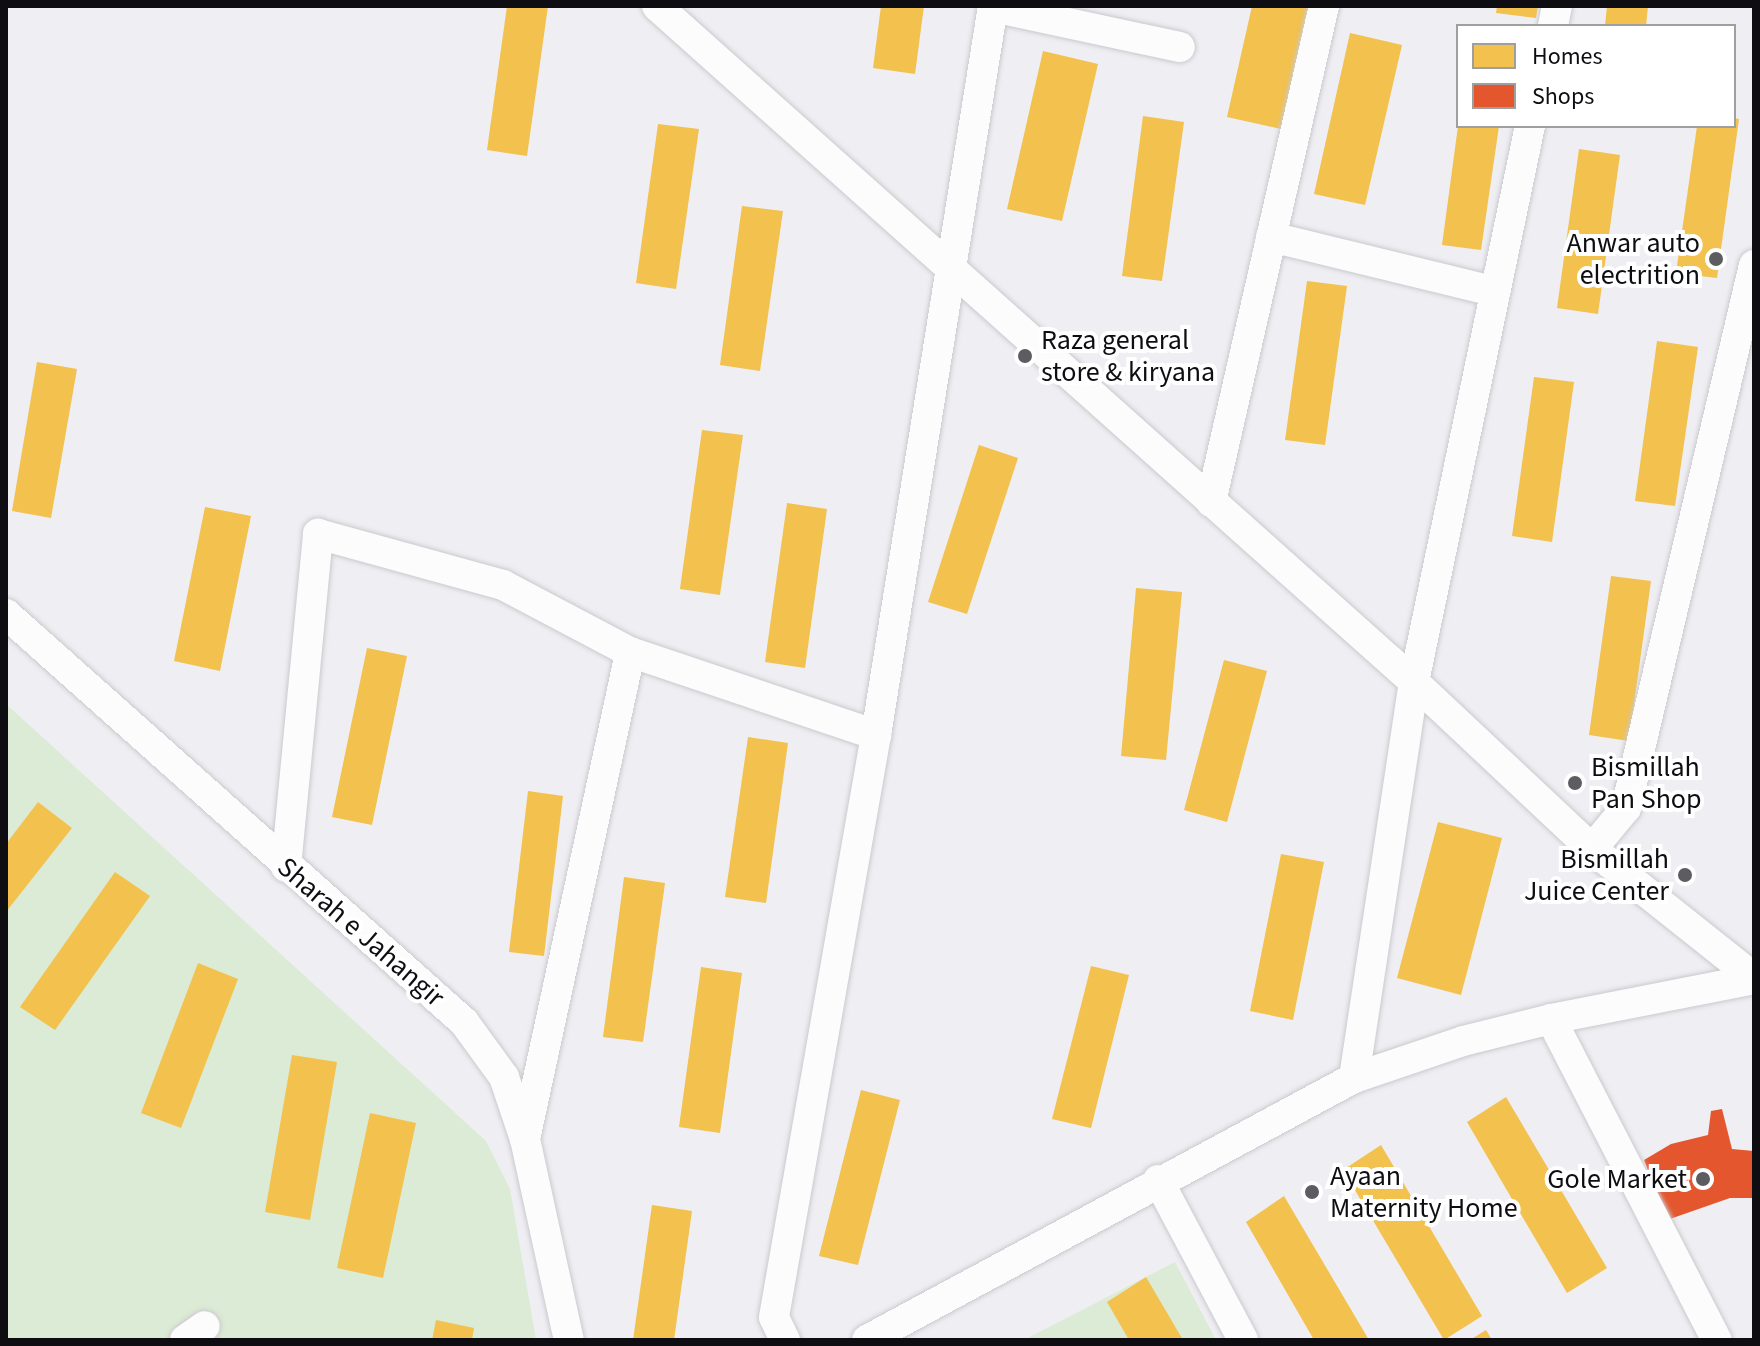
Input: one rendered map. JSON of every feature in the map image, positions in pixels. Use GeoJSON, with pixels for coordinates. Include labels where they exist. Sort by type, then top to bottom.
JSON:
{"type":"FeatureCollection","features":[{"type":"Feature","properties":{"kind":"street"},"geometry":{"type":"LineString","coordinates":[[657,6],[1414,682],[1592,849],[1754,978]]}},
{"type":"Feature","properties":{"kind":"street"},"geometry":{"type":"LineString","coordinates":[[785,1340],[774,1317],[876,735],[993,6],[1180,47]]}},
{"type":"Feature","properties":{"kind":"street"},"geometry":{"type":"LineString","coordinates":[[1211,502],[1324,6]]}},
{"type":"Feature","properties":{"kind":"street"},"geometry":{"type":"LineString","coordinates":[[1354,1078],[1414,682],[1492,291],[1530,128]]}},
{"type":"Feature","properties":{"kind":"street"},"geometry":{"type":"LineString","coordinates":[[1271,237],[1492,291]]}},
{"type":"Feature","properties":{"kind":"street"},"geometry":{"type":"LineString","coordinates":[[1592,849],[1626,808],[1754,265]]}},
{"type":"Feature","properties":{"kind":"street"},"geometry":{"type":"LineString","coordinates":[[286,867],[318,534],[503,585],[630,652],[876,735]]}},
{"type":"Feature","properties":{"kind":"street","name":"Sharah e Jahangir"},"geometry":{"type":"LineString","coordinates":[[6,614],[286,867],[464,1022],[504,1077],[525,1139],[569,1340]]}},
{"type":"Feature","properties":{"kind":"street"},"geometry":{"type":"LineString","coordinates":[[525,1139],[630,652]]}},
{"type":"Feature","properties":{"kind":"street"},"geometry":{"type":"LineString","coordinates":[[867,1340],[1158,1180],[1354,1078],[1463,1041],[1551,1019],[1754,978]]}},
{"type":"Feature","properties":{"kind":"street"},"geometry":{"type":"LineString","coordinates":[[1551,1019],[1717,1340]]}},
{"type":"Feature","properties":{"kind":"street"},"geometry":{"type":"LineString","coordinates":[[1158,1180],[1243,1340]]}},
{"type":"Feature","properties":{"kind":"green space"},"geometry":{"type":"Polygon","coordinates":[[[6,704],[486,1141],[510,1189],[536,1340],[6,1340],[6,704]]]}},
{"type":"Feature","properties":{"kind":"green space"},"geometry":{"type":"Polygon","coordinates":[[[1175,1262],[1216,1340],[1024,1340],[1175,1262]]]}},
{"type":"Feature","properties":{"kind":"building: Homes"},"geometry":{"type":"Polygon","coordinates":[[[507,6],[548,6],[527,156],[487,150],[507,6]]]}},
{"type":"Feature","properties":{"kind":"building: Homes"},"geometry":{"type":"Polygon","coordinates":[[[881,6],[924,6],[915,74],[873,68],[881,6]]]}},
{"type":"Feature","properties":{"kind":"building: Homes"},"geometry":{"type":"Polygon","coordinates":[[[1252,6],[1308,6],[1281,129],[1227,117],[1252,6]]]}},
{"type":"Feature","properties":{"kind":"building: Homes"},"geometry":{"type":"Polygon","coordinates":[[[1497,6],[1538,6],[1536,18],[1496,13],[1497,6]]]}},
{"type":"Feature","properties":{"kind":"building: Homes"},"geometry":{"type":"Polygon","coordinates":[[[1607,6],[1648,6],[1646,24],[1605,24],[1607,6]]]}},
{"type":"Feature","properties":{"kind":"building: Homes"},"geometry":{"type":"Polygon","coordinates":[[[1350,33],[1402,45],[1365,205],[1314,194],[1350,33]]]}},
{"type":"Feature","properties":{"kind":"building: Homes"},"geometry":{"type":"Polygon","coordinates":[[[1043,51],[1098,64],[1062,221],[1007,209],[1043,51]]]}},
{"type":"Feature","properties":{"kind":"building: Homes"},"geometry":{"type":"Polygon","coordinates":[[[1143,116],[1184,122],[1162,281],[1122,276],[1143,116]]]}},
{"type":"Feature","properties":{"kind":"building: Homes"},"geometry":{"type":"Polygon","coordinates":[[[1736,118],[1739,119],[1717,278],[1676,273],[1697,128],[1736,128],[1736,118]]]}},
{"type":"Feature","properties":{"kind":"building: Homes"},"geometry":{"type":"Polygon","coordinates":[[[658,124],[699,129],[676,289],[636,283],[658,124]]]}},
{"type":"Feature","properties":{"kind":"building: Homes"},"geometry":{"type":"Polygon","coordinates":[[[1458,128],[1499,128],[1481,250],[1442,245],[1458,128]]]}},
{"type":"Feature","properties":{"kind":"building: Homes"},"geometry":{"type":"Polygon","coordinates":[[[1579,149],[1620,155],[1598,314],[1557,308],[1579,149]]]}},
{"type":"Feature","properties":{"kind":"building: Homes"},"geometry":{"type":"Polygon","coordinates":[[[742,206],[783,211],[760,371],[720,365],[742,206]]]}},
{"type":"Feature","properties":{"kind":"building: Homes"},"geometry":{"type":"Polygon","coordinates":[[[1307,281],[1347,286],[1325,445],[1285,440],[1307,281]]]}},
{"type":"Feature","properties":{"kind":"building: Homes"},"geometry":{"type":"Polygon","coordinates":[[[1657,341],[1698,347],[1675,506],[1635,501],[1657,341]]]}},
{"type":"Feature","properties":{"kind":"building: Homes"},"geometry":{"type":"Polygon","coordinates":[[[37,362],[77,369],[51,518],[12,511],[37,362]]]}},
{"type":"Feature","properties":{"kind":"building: Homes"},"geometry":{"type":"Polygon","coordinates":[[[1534,377],[1574,382],[1552,542],[1512,536],[1534,377]]]}},
{"type":"Feature","properties":{"kind":"building: Homes"},"geometry":{"type":"Polygon","coordinates":[[[702,430],[743,435],[720,595],[680,589],[702,430]]]}},
{"type":"Feature","properties":{"kind":"building: Homes"},"geometry":{"type":"Polygon","coordinates":[[[979,445],[1018,458],[967,614],[928,602],[979,445]]]}},
{"type":"Feature","properties":{"kind":"building: Homes"},"geometry":{"type":"Polygon","coordinates":[[[787,503],[827,509],[805,668],[765,662],[787,503]]]}},
{"type":"Feature","properties":{"kind":"building: Homes"},"geometry":{"type":"Polygon","coordinates":[[[205,507],[251,516],[220,671],[174,661],[205,507]]]}},
{"type":"Feature","properties":{"kind":"building: Homes"},"geometry":{"type":"Polygon","coordinates":[[[1611,576],[1651,581],[1629,741],[1589,735],[1611,576]]]}},
{"type":"Feature","properties":{"kind":"building: Homes"},"geometry":{"type":"Polygon","coordinates":[[[1136,588],[1182,592],[1166,760],[1121,756],[1136,588]]]}},
{"type":"Feature","properties":{"kind":"building: Homes"},"geometry":{"type":"Polygon","coordinates":[[[367,648],[407,656],[372,825],[332,817],[367,648]]]}},
{"type":"Feature","properties":{"kind":"building: Homes"},"geometry":{"type":"Polygon","coordinates":[[[1224,660],[1267,671],[1227,822],[1184,810],[1224,660]]]}},
{"type":"Feature","properties":{"kind":"building: Homes"},"geometry":{"type":"Polygon","coordinates":[[[748,737],[788,743],[766,903],[725,897],[748,737]]]}},
{"type":"Feature","properties":{"kind":"building: Homes"},"geometry":{"type":"Polygon","coordinates":[[[528,791],[563,796],[544,956],[509,952],[528,791]]]}},
{"type":"Feature","properties":{"kind":"building: Homes"},"geometry":{"type":"Polygon","coordinates":[[[38,802],[72,828],[6,912],[6,844],[38,802]]]}},
{"type":"Feature","properties":{"kind":"building: Homes"},"geometry":{"type":"Polygon","coordinates":[[[1438,822],[1502,838],[1461,995],[1397,978],[1438,822]]]}},
{"type":"Feature","properties":{"kind":"building: Homes"},"geometry":{"type":"Polygon","coordinates":[[[1281,854],[1324,862],[1293,1020],[1250,1011],[1281,854]]]}},
{"type":"Feature","properties":{"kind":"building: Homes"},"geometry":{"type":"Polygon","coordinates":[[[115,872],[150,896],[55,1030],[20,1007],[115,872]]]}},
{"type":"Feature","properties":{"kind":"building: Homes"},"geometry":{"type":"Polygon","coordinates":[[[624,877],[665,883],[643,1042],[603,1037],[624,877]]]}},
{"type":"Feature","properties":{"kind":"building: Homes"},"geometry":{"type":"Polygon","coordinates":[[[198,963],[238,979],[181,1128],[141,1113],[198,963]]]}},
{"type":"Feature","properties":{"kind":"building: Homes"},"geometry":{"type":"Polygon","coordinates":[[[1091,966],[1129,975],[1091,1128],[1052,1119],[1091,966]]]}},
{"type":"Feature","properties":{"kind":"building: Homes"},"geometry":{"type":"Polygon","coordinates":[[[701,967],[742,973],[720,1133],[679,1127],[701,967]]]}},
{"type":"Feature","properties":{"kind":"building: Homes"},"geometry":{"type":"Polygon","coordinates":[[[292,1055],[337,1062],[310,1220],[265,1212],[292,1055]]]}},
{"type":"Feature","properties":{"kind":"building: Homes"},"geometry":{"type":"Polygon","coordinates":[[[861,1090],[900,1100],[858,1265],[819,1256],[861,1090]]]}},
{"type":"Feature","properties":{"kind":"building: Homes"},"geometry":{"type":"Polygon","coordinates":[[[1506,1097],[1607,1268],[1567,1293],[1467,1122],[1506,1097]]]}},
{"type":"Feature","properties":{"kind":"building: Homes"},"geometry":{"type":"Polygon","coordinates":[[[370,1113],[416,1123],[383,1278],[337,1268],[370,1113]]]}},
{"type":"Feature","properties":{"kind":"building: Homes"},"geometry":{"type":"Polygon","coordinates":[[[1381,1145],[1482,1316],[1444,1340],[1343,1170],[1381,1145]]]}},
{"type":"Feature","properties":{"kind":"building: Homes"},"geometry":{"type":"Polygon","coordinates":[[[1284,1196],[1369,1340],[1314,1340],[1246,1222],[1284,1196]]]}},
{"type":"Feature","properties":{"kind":"building: Homes"},"geometry":{"type":"Polygon","coordinates":[[[652,1205],[692,1211],[674,1340],[633,1340],[652,1205]]]}},
{"type":"Feature","properties":{"kind":"building: Homes"},"geometry":{"type":"Polygon","coordinates":[[[1146,1277],[1183,1340],[1129,1340],[1107,1302],[1146,1277]]]}},
{"type":"Feature","properties":{"kind":"building: Homes"},"geometry":{"type":"Polygon","coordinates":[[[436,1320],[474,1328],[472,1340],[432,1340],[436,1320]]]}},
{"type":"Feature","properties":{"kind":"building: Homes"},"geometry":{"type":"Polygon","coordinates":[[[1486,1330],[1492,1340],[1470,1340],[1486,1330]]]}},
{"type":"Feature","properties":{"kind":"building: Shops","name":"Gole Market"},"geometry":{"type":"Polygon","coordinates":[[[1722,1109],[1732,1149],[1754,1151],[1754,1198],[1730,1198],[1667,1220],[1644,1160],[1671,1144],[1708,1135],[1711,1111],[1722,1109]]]}},
{"type":"Feature","properties":{"kind":"place","name":"Anwar auto electrition"},"geometry":{"type":"Point","coordinates":[1716,259]}},
{"type":"Feature","properties":{"kind":"place","name":"Raza general store & kiryana"},"geometry":{"type":"Point","coordinates":[1025,356]}},
{"type":"Feature","properties":{"kind":"place","name":"Bismillah Pan Shop"},"geometry":{"type":"Point","coordinates":[1575,783]}},
{"type":"Feature","properties":{"kind":"place","name":"Bismillah Juice Center"},"geometry":{"type":"Point","coordinates":[1685,875]}},
{"type":"Feature","properties":{"kind":"place","name":"Gole Market"},"geometry":{"type":"Point","coordinates":[1703,1179]}},
{"type":"Feature","properties":{"kind":"place","name":"Ayaan Maternity Home"},"geometry":{"type":"Point","coordinates":[1312,1192]}}]}
